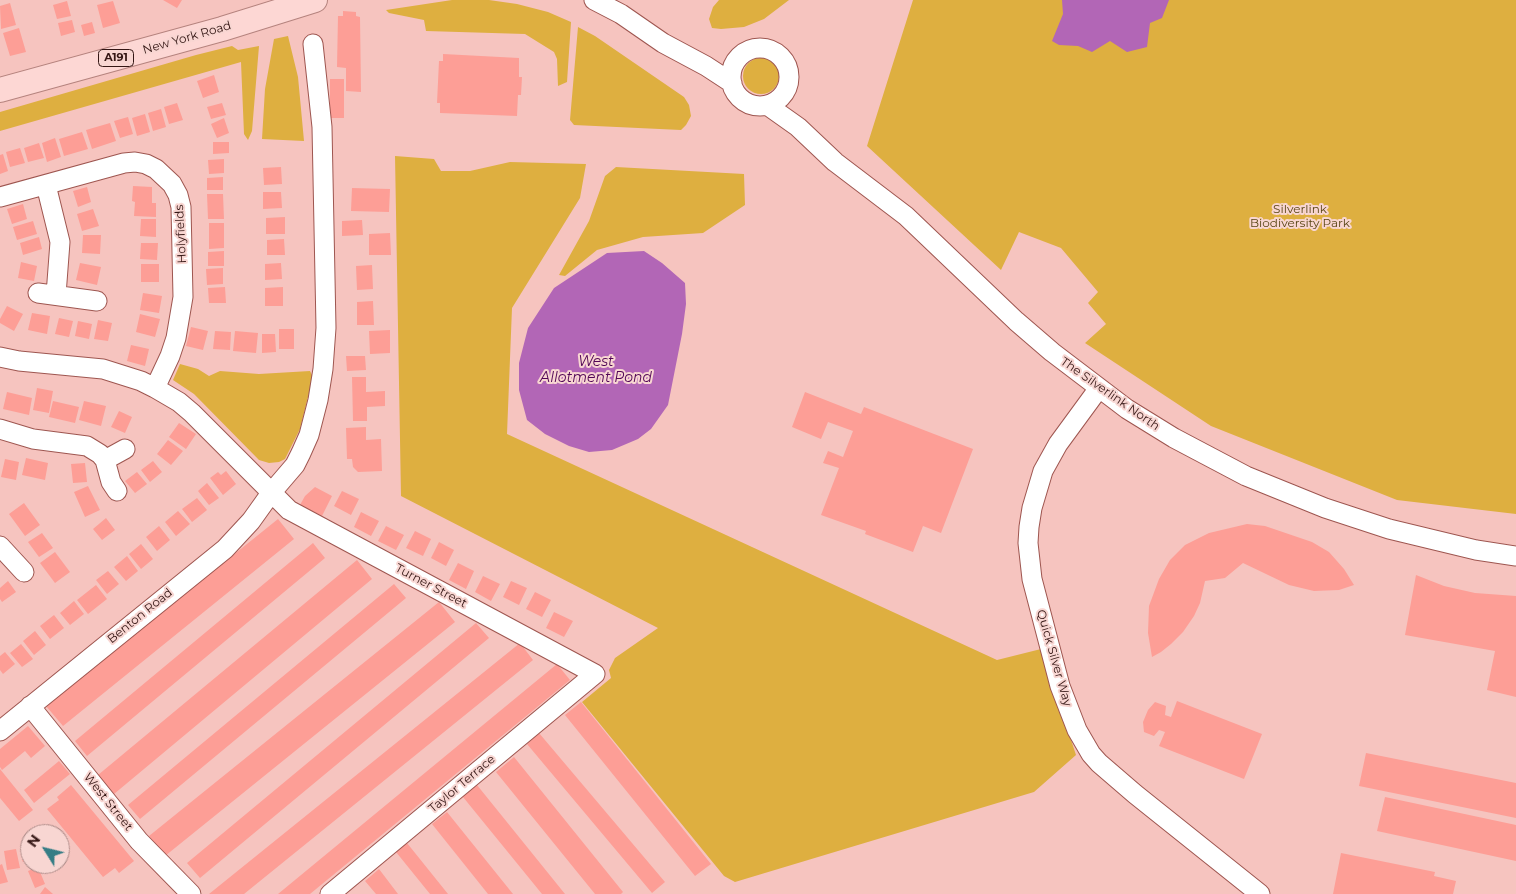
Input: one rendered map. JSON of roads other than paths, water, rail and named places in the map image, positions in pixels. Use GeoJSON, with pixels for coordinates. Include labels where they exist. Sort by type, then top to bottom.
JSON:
{"type":"FeatureCollection","features":[{"type":"Feature","properties":{"kind":"main road","name":"New York Road"},"geometry":{"type":"LineString","coordinates":[[0,90],[222,29],[315,0]]}},
{"type":"Feature","properties":{"kind":"street"},"geometry":{"type":"LineString","coordinates":[[594,0],[616,7],[663,43],[706,66],[732,83]]}},
{"type":"Feature","properties":{"kind":"street","name":"Benton Road"},"geometry":{"type":"LineString","coordinates":[[0,731],[224,549],[251,522],[271,493],[295,464],[309,435],[318,400],[326,346],[322,127],[313,44]]}},
{"type":"Feature","properties":{"kind":"street"},"geometry":{"type":"LineString","coordinates":[[763,48],[783,58],[790,77],[787,90],[779,100],[767,106],[755,106],[744,101],[736,93],[732,83],[732,71],[737,60],[741,55],[752,49],[763,48]]}},
{"type":"Feature","properties":{"kind":"street"},"geometry":{"type":"LineString","coordinates":[[706,66],[722,65],[737,60]]}},
{"type":"Feature","properties":{"kind":"street","name":"The Silverlink North"},"geometry":{"type":"LineString","coordinates":[[787,90],[798,127]]}},
{"type":"Feature","properties":{"kind":"street","name":"The Silverlink North"},"geometry":{"type":"LineString","coordinates":[[767,106],[798,127],[835,162],[917,226],[1016,321],[1052,352],[1147,422],[1191,448],[1246,476],[1325,508],[1389,528],[1476,550],[1516,556]]}},
{"type":"Feature","properties":{"kind":"street","name":"Holyfields"},"geometry":{"type":"LineString","coordinates":[[0,197],[109,166],[135,162],[146,164],[156,169],[172,184],[178,195],[181,207],[183,297],[176,338],[155,388]]}},
{"type":"Feature","properties":{"kind":"street"},"geometry":{"type":"LineString","coordinates":[[46,185],[60,242],[47,294],[97,301]]}},
{"type":"Feature","properties":{"kind":"street"},"geometry":{"type":"LineString","coordinates":[[0,357],[19,361],[103,370],[132,378],[155,388],[192,412],[271,493]]}},
{"type":"Feature","properties":{"kind":"street","name":"Quick Silver Way"},"geometry":{"type":"LineString","coordinates":[[1099,388],[1058,444],[1043,470],[1032,508],[1029,527],[1028,552],[1032,579],[1060,686],[1077,730],[1092,754],[1106,770],[1260,894]]}},
{"type":"Feature","properties":{"kind":"street"},"geometry":{"type":"LineString","coordinates":[[0,429],[33,439],[87,446],[100,454],[105,460],[110,482],[117,491]]}},
{"type":"Feature","properties":{"kind":"street"},"geometry":{"type":"LineString","coordinates":[[105,460],[125,449]]}},
{"type":"Feature","properties":{"kind":"street","name":"Turner Street"},"geometry":{"type":"LineString","coordinates":[[271,493],[289,510],[595,674]]}},
{"type":"Feature","properties":{"kind":"street"},"geometry":{"type":"LineString","coordinates":[[2,551],[24,572]]}},
{"type":"Feature","properties":{"kind":"street","name":"Taylor Terrace"},"geometry":{"type":"LineString","coordinates":[[330,894],[595,674]]}},
{"type":"Feature","properties":{"kind":"street","name":"West Street"},"geometry":{"type":"LineString","coordinates":[[30,706],[144,846],[191,894]]}},
{"type":"Feature","properties":{"kind":"water"},"geometry":{"type":"Polygon","coordinates":[[[1062,0],[1169,0],[1162,18],[1150,23],[1147,47],[1127,52],[1110,41],[1092,52],[1078,46],[1059,45],[1052,41],[1063,14],[1062,0]]]}},
{"type":"Feature","properties":{"kind":"water","name":"West Allotment Pond"},"geometry":{"type":"Polygon","coordinates":[[[644,251],[662,263],[685,283],[686,304],[682,334],[668,405],[651,429],[638,439],[612,450],[589,452],[569,446],[545,434],[527,420],[519,390],[519,363],[528,328],[554,288],[607,253],[644,251]]]}},
{"type":"Feature","properties":{"kind":"park label","name":"Silverlink Biodiversity Park"},"geometry":{"type":"Point","coordinates":[1300,216]}}]}
